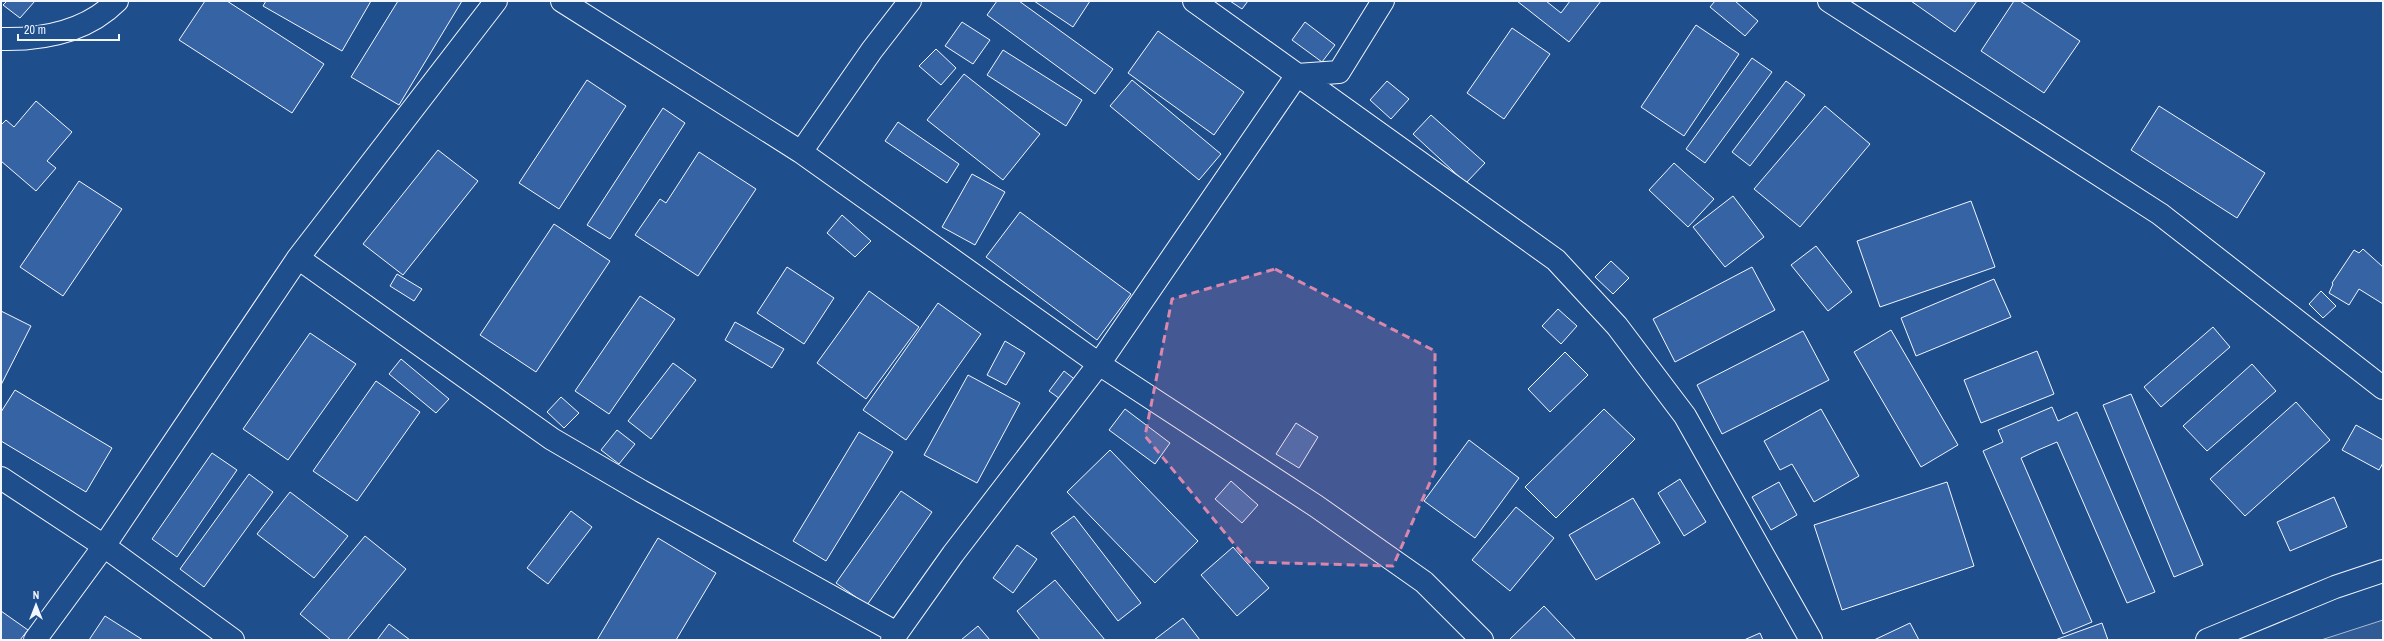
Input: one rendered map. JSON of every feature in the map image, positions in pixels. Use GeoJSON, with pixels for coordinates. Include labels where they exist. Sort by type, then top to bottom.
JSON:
{"type":"FeatureCollection","features":[{"type":"Feature","properties":{"kind":"street"},"geometry":{"type":"LineString","coordinates":[[1,39],[25,40],[74,31],[118,1]]}},
{"type":"Feature","properties":{"kind":"street"},"geometry":{"type":"LineString","coordinates":[[35,640],[104,546],[298,258],[496,1]]}},
{"type":"Feature","properties":{"kind":"street"},"geometry":{"type":"LineString","coordinates":[[562,1],[801,152],[1099,364],[1316,506],[1424,582],[1482,640]]}},
{"type":"Feature","properties":{"kind":"street"},"geometry":{"type":"LineString","coordinates":[[801,152],[872,50],[910,1]]}},
{"type":"Feature","properties":{"kind":"street"},"geometry":{"type":"LineString","coordinates":[[1194,1],[1556,260],[1617,326],[1685,416],[1811,640]]}},
{"type":"Feature","properties":{"kind":"street"},"geometry":{"type":"LineString","coordinates":[[1297,75],[1339,72],[1383,1]]}},
{"type":"Feature","properties":{"kind":"street"},"geometry":{"type":"LineString","coordinates":[[1829,1],[2160,214],[2383,388]]}},
{"type":"Feature","properties":{"kind":"street"},"geometry":{"type":"LineString","coordinates":[[298,258],[552,438],[641,491],[894,636],[953,554],[1099,364],[1297,75]]}},
{"type":"Feature","properties":{"kind":"street"},"geometry":{"type":"LineString","coordinates":[[1,478],[104,546],[233,640]]}},
{"type":"Feature","properties":{"kind":"street"},"geometry":{"type":"LineString","coordinates":[[2208,640],[2335,587],[2383,571]]}},
{"type":"Feature","properties":{"kind":"highlighted area"},"geometry":{"type":"Polygon","coordinates":[[[1275,269],[1435,351],[1435,471],[1393,566],[1249,562],[1145,436],[1172,299],[1275,269]]]}},
{"type":"Feature","properties":{"kind":"shaded area"},"geometry":{"type":"Polygon","coordinates":[[[2383,620],[2383,640],[2321,640],[2383,620]]]}},
{"type":"Feature","properties":{"kind":"building"},"geometry":{"type":"Polygon","coordinates":[[[7,1],[35,1],[20,18],[3,5],[7,1]]]}},
{"type":"Feature","properties":{"kind":"building"},"geometry":{"type":"Polygon","coordinates":[[[205,1],[227,1],[324,64],[292,113],[179,40],[205,1]]]}},
{"type":"Feature","properties":{"kind":"building"},"geometry":{"type":"Polygon","coordinates":[[[266,1],[371,1],[342,51],[263,6],[266,1]]]}},
{"type":"Feature","properties":{"kind":"building"},"geometry":{"type":"Polygon","coordinates":[[[398,1],[462,1],[399,105],[351,77],[398,1]]]}},
{"type":"Feature","properties":{"kind":"building"},"geometry":{"type":"Polygon","coordinates":[[[997,1],[1019,1],[1113,69],[1095,94],[987,15],[997,1]]]}},
{"type":"Feature","properties":{"kind":"building"},"geometry":{"type":"Polygon","coordinates":[[[1034,1],[1090,1],[1073,27],[1034,1]]]}},
{"type":"Feature","properties":{"kind":"building"},"geometry":{"type":"Polygon","coordinates":[[[1230,1],[1248,1],[1242,9],[1230,1]]]}},
{"type":"Feature","properties":{"kind":"building"},"geometry":{"type":"Polygon","coordinates":[[[1517,1],[1546,1],[1561,13],[1570,1],[1601,1],[1569,42],[1517,1]]]}},
{"type":"Feature","properties":{"kind":"building"},"geometry":{"type":"Polygon","coordinates":[[[1715,1],[1735,1],[1758,21],[1745,36],[1710,7],[1715,1]]]}},
{"type":"Feature","properties":{"kind":"building"},"geometry":{"type":"Polygon","coordinates":[[[1911,1],[1977,1],[1955,32],[1911,1]]]}},
{"type":"Feature","properties":{"kind":"building"},"geometry":{"type":"Polygon","coordinates":[[[2014,1],[2020,1],[2080,41],[2044,93],[1981,51],[2014,1]]]}},
{"type":"Feature","properties":{"kind":"building"},"geometry":{"type":"Polygon","coordinates":[[[962,22],[990,40],[973,64],[945,46],[962,22]]]}},
{"type":"Feature","properties":{"kind":"building"},"geometry":{"type":"Polygon","coordinates":[[[1305,22],[1335,45],[1322,62],[1292,40],[1305,22]]]}},
{"type":"Feature","properties":{"kind":"building"},"geometry":{"type":"Polygon","coordinates":[[[1696,25],[1739,54],[1684,136],[1641,107],[1696,25]]]}},
{"type":"Feature","properties":{"kind":"building"},"geometry":{"type":"Polygon","coordinates":[[[1512,28],[1550,54],[1504,119],[1467,93],[1512,28]]]}},
{"type":"Feature","properties":{"kind":"building"},"geometry":{"type":"Polygon","coordinates":[[[1158,31],[1244,92],[1214,135],[1128,73],[1158,31]]]}},
{"type":"Feature","properties":{"kind":"building"},"geometry":{"type":"Polygon","coordinates":[[[936,49],[956,68],[941,85],[919,66],[936,49]]]}},
{"type":"Feature","properties":{"kind":"building"},"geometry":{"type":"Polygon","coordinates":[[[1003,50],[1082,100],[1066,126],[987,75],[1003,50]]]}},
{"type":"Feature","properties":{"kind":"building"},"geometry":{"type":"Polygon","coordinates":[[[1752,58],[1772,72],[1705,163],[1686,149],[1752,58]]]}},
{"type":"Feature","properties":{"kind":"building"},"geometry":{"type":"Polygon","coordinates":[[[964,74],[1040,134],[1003,180],[927,120],[964,74]]]}},
{"type":"Feature","properties":{"kind":"building"},"geometry":{"type":"Polygon","coordinates":[[[587,80],[626,106],[559,209],[519,183],[587,80]]]}},
{"type":"Feature","properties":{"kind":"building"},"geometry":{"type":"Polygon","coordinates":[[[1132,80],[1221,154],[1199,180],[1110,106],[1132,80]]]}},
{"type":"Feature","properties":{"kind":"building"},"geometry":{"type":"Polygon","coordinates":[[[1387,81],[1409,99],[1391,119],[1370,100],[1387,81]]]}},
{"type":"Feature","properties":{"kind":"building"},"geometry":{"type":"Polygon","coordinates":[[[1786,81],[1805,95],[1750,166],[1732,152],[1786,81]]]}},
{"type":"Feature","properties":{"kind":"building"},"geometry":{"type":"Polygon","coordinates":[[[36,101],[72,132],[47,161],[56,168],[36,191],[1,161],[1,125],[6,120],[14,127],[36,101]]]}},
{"type":"Feature","properties":{"kind":"building"},"geometry":{"type":"Polygon","coordinates":[[[1825,106],[1870,144],[1800,227],[1754,189],[1825,106]]]}},
{"type":"Feature","properties":{"kind":"building"},"geometry":{"type":"Polygon","coordinates":[[[2159,106],[2265,173],[2237,218],[2131,150],[2159,106]]]}},
{"type":"Feature","properties":{"kind":"building"},"geometry":{"type":"Polygon","coordinates":[[[663,108],[685,123],[610,239],[587,225],[663,108]]]}},
{"type":"Feature","properties":{"kind":"building"},"geometry":{"type":"Polygon","coordinates":[[[1431,115],[1485,163],[1466,183],[1413,134],[1431,115]]]}},
{"type":"Feature","properties":{"kind":"building"},"geometry":{"type":"Polygon","coordinates":[[[898,122],[959,164],[947,183],[885,141],[898,122]]]}},
{"type":"Feature","properties":{"kind":"building"},"geometry":{"type":"Polygon","coordinates":[[[438,150],[478,181],[403,275],[363,244],[438,150]]]}},
{"type":"Feature","properties":{"kind":"building"},"geometry":{"type":"Polygon","coordinates":[[[699,152],[756,189],[698,276],[635,235],[660,199],[666,203],[699,152]]]}},
{"type":"Feature","properties":{"kind":"building"},"geometry":{"type":"Polygon","coordinates":[[[1674,163],[1714,199],[1688,227],[1649,190],[1674,163]]]}},
{"type":"Feature","properties":{"kind":"building"},"geometry":{"type":"Polygon","coordinates":[[[972,174],[1005,192],[975,245],[942,227],[972,174]]]}},
{"type":"Feature","properties":{"kind":"building"},"geometry":{"type":"Polygon","coordinates":[[[79,181],[122,209],[63,296],[20,267],[79,181]]]}},
{"type":"Feature","properties":{"kind":"building"},"geometry":{"type":"Polygon","coordinates":[[[1733,196],[1764,237],[1725,267],[1693,227],[1733,196]]]}},
{"type":"Feature","properties":{"kind":"building"},"geometry":{"type":"Polygon","coordinates":[[[1971,201],[1995,267],[1880,307],[1857,241],[1971,201]]]}},
{"type":"Feature","properties":{"kind":"building"},"geometry":{"type":"Polygon","coordinates":[[[1020,212],[1131,294],[1097,340],[986,257],[1020,212]]]}},
{"type":"Feature","properties":{"kind":"building"},"geometry":{"type":"Polygon","coordinates":[[[842,215],[871,241],[855,257],[827,233],[842,215]]]}},
{"type":"Feature","properties":{"kind":"building"},"geometry":{"type":"Polygon","coordinates":[[[554,224],[610,261],[536,372],[480,335],[554,224]]]}},
{"type":"Feature","properties":{"kind":"building"},"geometry":{"type":"Polygon","coordinates":[[[1816,246],[1852,292],[1828,311],[1791,265],[1816,246]]]}},
{"type":"Feature","properties":{"kind":"building"},"geometry":{"type":"Polygon","coordinates":[[[2363,249],[2383,267],[2383,304],[2359,289],[2349,305],[2329,293],[2333,284],[2332,283],[2354,250],[2359,253],[2363,249]]]}},
{"type":"Feature","properties":{"kind":"building"},"geometry":{"type":"Polygon","coordinates":[[[1611,261],[1629,278],[1613,294],[1595,277],[1611,261]]]}},
{"type":"Feature","properties":{"kind":"building"},"geometry":{"type":"Polygon","coordinates":[[[787,267],[834,298],[804,344],[757,313],[787,267]]]}},
{"type":"Feature","properties":{"kind":"building"},"geometry":{"type":"Polygon","coordinates":[[[1752,267],[1775,310],[1675,362],[1653,319],[1752,267]]]}},
{"type":"Feature","properties":{"kind":"building"},"geometry":{"type":"Polygon","coordinates":[[[397,274],[422,289],[414,301],[390,286],[397,274]]]}},
{"type":"Feature","properties":{"kind":"building"},"geometry":{"type":"Polygon","coordinates":[[[1994,279],[2011,317],[1916,356],[1901,318],[1994,279]]]}},
{"type":"Feature","properties":{"kind":"building"},"geometry":{"type":"Polygon","coordinates":[[[869,291],[919,327],[866,399],[817,363],[869,291]]]}},
{"type":"Feature","properties":{"kind":"building"},"geometry":{"type":"Polygon","coordinates":[[[2321,291],[2336,306],[2323,318],[2309,304],[2321,291]]]}},
{"type":"Feature","properties":{"kind":"building"},"geometry":{"type":"Polygon","coordinates":[[[640,296],[675,319],[609,414],[575,391],[640,296]]]}},
{"type":"Feature","properties":{"kind":"building"},"geometry":{"type":"Polygon","coordinates":[[[938,303],[981,334],[906,440],[863,410],[938,303]]]}},
{"type":"Feature","properties":{"kind":"building"},"geometry":{"type":"Polygon","coordinates":[[[1558,309],[1577,326],[1561,344],[1542,326],[1558,309]]]}},
{"type":"Feature","properties":{"kind":"building"},"geometry":{"type":"Polygon","coordinates":[[[1,311],[31,326],[1,385],[1,311]]]}},
{"type":"Feature","properties":{"kind":"building"},"geometry":{"type":"Polygon","coordinates":[[[735,322],[784,349],[772,368],[725,340],[735,322]]]}},
{"type":"Feature","properties":{"kind":"building"},"geometry":{"type":"Polygon","coordinates":[[[2213,327],[2230,347],[2161,407],[2144,387],[2213,327]]]}},
{"type":"Feature","properties":{"kind":"building"},"geometry":{"type":"Polygon","coordinates":[[[1891,330],[1958,445],[1921,467],[1854,352],[1891,330]]]}},
{"type":"Feature","properties":{"kind":"building"},"geometry":{"type":"Polygon","coordinates":[[[1803,331],[1829,380],[1722,434],[1697,385],[1803,331]]]}},
{"type":"Feature","properties":{"kind":"building"},"geometry":{"type":"Polygon","coordinates":[[[310,333],[356,364],[288,460],[243,429],[310,333]]]}},
{"type":"Feature","properties":{"kind":"building"},"geometry":{"type":"Polygon","coordinates":[[[1005,341],[1025,353],[1006,385],[987,375],[1005,341]]]}},
{"type":"Feature","properties":{"kind":"building"},"geometry":{"type":"Polygon","coordinates":[[[2037,351],[2054,394],[1981,423],[1964,380],[2037,351]]]}},
{"type":"Feature","properties":{"kind":"building"},"geometry":{"type":"Polygon","coordinates":[[[1565,352],[1588,375],[1550,412],[1528,389],[1565,352]]]}},
{"type":"Feature","properties":{"kind":"building"},"geometry":{"type":"Polygon","coordinates":[[[401,359],[449,399],[436,413],[389,374],[401,359]]]}},
{"type":"Feature","properties":{"kind":"building"},"geometry":{"type":"Polygon","coordinates":[[[673,363],[696,380],[651,439],[628,421],[673,363]]]}},
{"type":"Feature","properties":{"kind":"building"},"geometry":{"type":"Polygon","coordinates":[[[2252,364],[2276,391],[2207,451],[2183,426],[2252,364]]]}},
{"type":"Feature","properties":{"kind":"building"},"geometry":{"type":"Polygon","coordinates":[[[1064,371],[1077,381],[1063,401],[1049,391],[1064,371]]]}},
{"type":"Feature","properties":{"kind":"building"},"geometry":{"type":"Polygon","coordinates":[[[968,375],[1020,403],[977,483],[924,455],[968,375]]]}},
{"type":"Feature","properties":{"kind":"building"},"geometry":{"type":"Polygon","coordinates":[[[376,381],[420,412],[357,501],[313,471],[376,381]]]}},
{"type":"Feature","properties":{"kind":"building"},"geometry":{"type":"Polygon","coordinates":[[[15,390],[112,448],[86,492],[1,441],[1,412],[15,390]]]}},
{"type":"Feature","properties":{"kind":"building"},"geometry":{"type":"Polygon","coordinates":[[[2131,394],[2203,565],[2174,577],[2103,405],[2131,394]]]}},
{"type":"Feature","properties":{"kind":"building"},"geometry":{"type":"Polygon","coordinates":[[[561,397],[579,413],[564,428],[547,412],[561,397]]]}},
{"type":"Feature","properties":{"kind":"building"},"geometry":{"type":"Polygon","coordinates":[[[2296,402],[2330,440],[2245,516],[2210,479],[2296,402]]]}},
{"type":"Feature","properties":{"kind":"building"},"geometry":{"type":"Polygon","coordinates":[[[2052,407],[2058,421],[2077,412],[2155,592],[2127,603],[2057,442],[2038,450],[2021,458],[2092,622],[2063,634],[1983,451],[2003,442],[1998,430],[2052,407]]]}},
{"type":"Feature","properties":{"kind":"building"},"geometry":{"type":"Polygon","coordinates":[[[1125,409],[1170,443],[1155,464],[1109,430],[1125,409]]]}},
{"type":"Feature","properties":{"kind":"building"},"geometry":{"type":"Polygon","coordinates":[[[1604,409],[1635,439],[1556,518],[1525,487],[1604,409]]]}},
{"type":"Feature","properties":{"kind":"building"},"geometry":{"type":"Polygon","coordinates":[[[1821,409],[1859,476],[1814,502],[1792,464],[1780,470],[1764,441],[1821,409]]]}},
{"type":"Feature","properties":{"kind":"building"},"geometry":{"type":"Polygon","coordinates":[[[1296,423],[1318,437],[1299,468],[1276,454],[1296,423]]]}},
{"type":"Feature","properties":{"kind":"building"},"geometry":{"type":"Polygon","coordinates":[[[2356,425],[2383,440],[2383,463],[2379,470],[2342,450],[2356,425]]]}},
{"type":"Feature","properties":{"kind":"building"},"geometry":{"type":"Polygon","coordinates":[[[617,430],[635,444],[619,464],[601,450],[617,430]]]}},
{"type":"Feature","properties":{"kind":"building"},"geometry":{"type":"Polygon","coordinates":[[[859,432],[893,452],[826,561],[793,541],[859,432]]]}},
{"type":"Feature","properties":{"kind":"building"},"geometry":{"type":"Polygon","coordinates":[[[1469,440],[1519,478],[1475,538],[1424,501],[1469,440]]]}},
{"type":"Feature","properties":{"kind":"building"},"geometry":{"type":"Polygon","coordinates":[[[1110,450],[1198,541],[1155,583],[1067,492],[1110,450]]]}},
{"type":"Feature","properties":{"kind":"building"},"geometry":{"type":"Polygon","coordinates":[[[212,453],[237,470],[177,557],[152,539],[212,453]]]}},
{"type":"Feature","properties":{"kind":"building"},"geometry":{"type":"Polygon","coordinates":[[[249,474],[273,492],[204,587],[180,569],[249,474]]]}},
{"type":"Feature","properties":{"kind":"building"},"geometry":{"type":"Polygon","coordinates":[[[1680,479],[1706,522],[1684,536],[1658,493],[1680,479]]]}},
{"type":"Feature","properties":{"kind":"building"},"geometry":{"type":"Polygon","coordinates":[[[1231,481],[1258,505],[1242,523],[1215,499],[1231,481]]]}},
{"type":"Feature","properties":{"kind":"building"},"geometry":{"type":"Polygon","coordinates":[[[1779,482],[1797,515],[1771,530],[1752,497],[1779,482]]]}},
{"type":"Feature","properties":{"kind":"building"},"geometry":{"type":"Polygon","coordinates":[[[1947,482],[1974,566],[1842,610],[1814,525],[1947,482]]]}},
{"type":"Feature","properties":{"kind":"building"},"geometry":{"type":"Polygon","coordinates":[[[901,491],[932,512],[867,605],[836,583],[901,491]]]}},
{"type":"Feature","properties":{"kind":"building"},"geometry":{"type":"Polygon","coordinates":[[[290,492],[348,536],[314,578],[257,534],[290,492]]]}},
{"type":"Feature","properties":{"kind":"building"},"geometry":{"type":"Polygon","coordinates":[[[2334,497],[2347,527],[2290,551],[2277,522],[2334,497]]]}},
{"type":"Feature","properties":{"kind":"building"},"geometry":{"type":"Polygon","coordinates":[[[1633,498],[1660,543],[1596,580],[1569,535],[1633,498]]]}},
{"type":"Feature","properties":{"kind":"building"},"geometry":{"type":"Polygon","coordinates":[[[1516,507],[1554,538],[1510,591],[1472,560],[1516,507]]]}},
{"type":"Feature","properties":{"kind":"building"},"geometry":{"type":"Polygon","coordinates":[[[571,511],[592,527],[548,584],[527,568],[571,511]]]}},
{"type":"Feature","properties":{"kind":"building"},"geometry":{"type":"Polygon","coordinates":[[[1074,516],[1141,603],[1118,621],[1051,533],[1074,516]]]}},
{"type":"Feature","properties":{"kind":"building"},"geometry":{"type":"Polygon","coordinates":[[[365,536],[406,569],[347,640],[331,640],[300,614],[365,536]]]}},
{"type":"Feature","properties":{"kind":"building"},"geometry":{"type":"Polygon","coordinates":[[[658,538],[716,573],[676,640],[597,640],[658,538]]]}},
{"type":"Feature","properties":{"kind":"building"},"geometry":{"type":"Polygon","coordinates":[[[1017,545],[1037,559],[1013,593],[993,578],[1017,545]]]}},
{"type":"Feature","properties":{"kind":"building"},"geometry":{"type":"Polygon","coordinates":[[[1233,547],[1269,588],[1237,616],[1201,575],[1233,547]]]}},
{"type":"Feature","properties":{"kind":"building"},"geometry":{"type":"Polygon","coordinates":[[[1055,580],[1105,640],[1040,640],[1017,611],[1055,580]]]}},
{"type":"Feature","properties":{"kind":"building"},"geometry":{"type":"Polygon","coordinates":[[[1544,606],[1576,640],[1509,640],[1544,606]]]}},
{"type":"Feature","properties":{"kind":"building"},"geometry":{"type":"Polygon","coordinates":[[[1,611],[28,630],[20,640],[1,640],[1,611]]]}},
{"type":"Feature","properties":{"kind":"building"},"geometry":{"type":"Polygon","coordinates":[[[105,616],[143,640],[89,640],[105,616]]]}},
{"type":"Feature","properties":{"kind":"building"},"geometry":{"type":"Polygon","coordinates":[[[1183,618],[1200,640],[1154,640],[1183,618]]]}},
{"type":"Feature","properties":{"kind":"building"},"geometry":{"type":"Polygon","coordinates":[[[1910,623],[1919,640],[1874,640],[1910,623]]]}},
{"type":"Feature","properties":{"kind":"building"},"geometry":{"type":"Polygon","coordinates":[[[2102,623],[2108,640],[2055,640],[2102,623]]]}},
{"type":"Feature","properties":{"kind":"building"},"geometry":{"type":"Polygon","coordinates":[[[389,624],[410,640],[377,640],[389,624]]]}},
{"type":"Feature","properties":{"kind":"building"},"geometry":{"type":"Polygon","coordinates":[[[978,626],[990,640],[961,640],[978,626]]]}},
{"type":"Feature","properties":{"kind":"building"},"geometry":{"type":"Polygon","coordinates":[[[1760,633],[1763,640],[1744,640],[1760,633]]]}}]}
